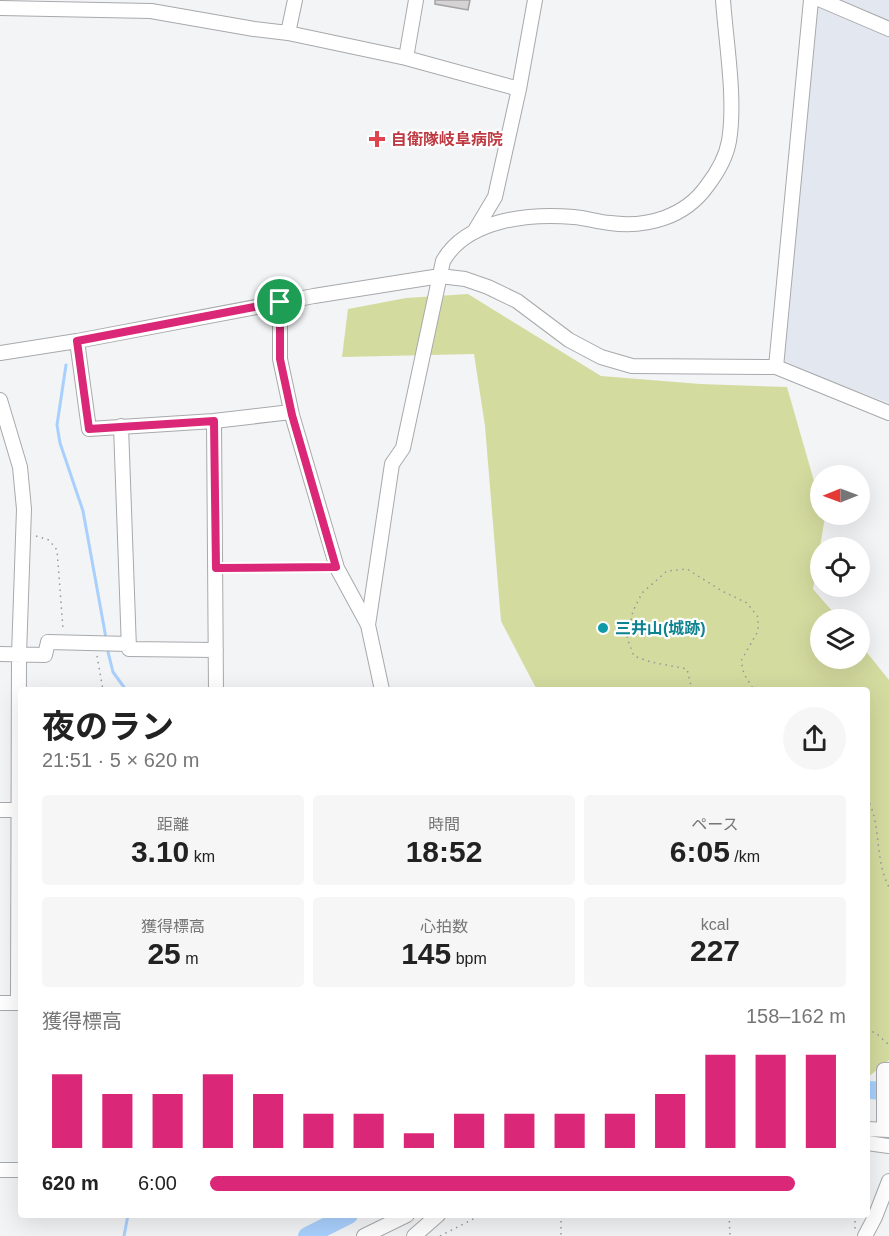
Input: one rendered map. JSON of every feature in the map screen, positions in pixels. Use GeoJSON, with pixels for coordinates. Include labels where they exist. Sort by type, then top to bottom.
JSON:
{"type":"FeatureCollection","features":[{"type":"Feature","properties":{"kind":"street"},"geometry":{"type":"LineString","coordinates":[[288,33],[294,0]]}},
{"type":"Feature","properties":{"kind":"street"},"geometry":{"type":"LineString","coordinates":[[406,58],[417,0]]}},
{"type":"Feature","properties":{"kind":"street"},"geometry":{"type":"LineString","coordinates":[[474,232],[495,197],[519,89],[535,0]]}},
{"type":"Feature","properties":{"kind":"street"},"geometry":{"type":"LineString","coordinates":[[368,625],[392,464],[403,448],[442,261],[450,249],[467,235],[497,223],[536,216],[574,217],[612,224],[649,223],[664,219],[684,209],[701,195],[726,155],[729,139],[730,99],[723,0]]}},
{"type":"Feature","properties":{"kind":"street"},"geometry":{"type":"LineString","coordinates":[[776,367],[812,0]]}},
{"type":"Feature","properties":{"kind":"street"},"geometry":{"type":"LineString","coordinates":[[821,0],[888,26]]}},
{"type":"Feature","properties":{"kind":"street"},"geometry":{"type":"LineString","coordinates":[[0,8],[152,11],[288,33],[406,58],[519,89]]}},
{"type":"Feature","properties":{"kind":"street"},"geometry":{"type":"LineString","coordinates":[[0,353],[77,341],[280,302],[440,276],[465,279],[517,301],[569,340],[601,357],[632,366],[664,368],[751,365],[776,367],[889,413]]}},
{"type":"Feature","properties":{"kind":"street"},"geometry":{"type":"LineString","coordinates":[[280,302],[280,359],[291,412],[336,567],[368,625],[381,687]]}},
{"type":"Feature","properties":{"kind":"street"},"geometry":{"type":"LineString","coordinates":[[77,341],[89,429],[214,421],[291,412]]}},
{"type":"Feature","properties":{"kind":"street"},"geometry":{"type":"LineString","coordinates":[[0,400],[22,481],[20,687]]}},
{"type":"Feature","properties":{"kind":"street"},"geometry":{"type":"LineString","coordinates":[[214,421],[216,687]]}},
{"type":"Feature","properties":{"kind":"street"},"geometry":{"type":"LineString","coordinates":[[121,426],[129,650],[216,650]]}},
{"type":"Feature","properties":{"kind":"street"},"geometry":{"type":"LineString","coordinates":[[0,654],[45,655],[48,642],[129,644]]}},
{"type":"Feature","properties":{"kind":"street"},"geometry":{"type":"LineString","coordinates":[[0,810],[18,810]]}},
{"type":"Feature","properties":{"kind":"street"},"geometry":{"type":"LineString","coordinates":[[0,1003],[18,1003]]}},
{"type":"Feature","properties":{"kind":"street"},"geometry":{"type":"LineString","coordinates":[[870,1129],[887,1130],[885,1110],[887,1070]]}},
{"type":"Feature","properties":{"kind":"street"},"geometry":{"type":"LineString","coordinates":[[870,1143],[889,1146]]}},
{"type":"Feature","properties":{"kind":"street"},"geometry":{"type":"LineString","coordinates":[[0,1170],[18,1170]]}},
{"type":"Feature","properties":{"kind":"street"},"geometry":{"type":"LineString","coordinates":[[865,1236],[889,1181]]}},
{"type":"Feature","properties":{"kind":"street"},"geometry":{"type":"LineString","coordinates":[[874,1236],[889,1205]]}},
{"type":"Feature","properties":{"kind":"street"},"geometry":{"type":"LineString","coordinates":[[364,1236],[397,1218]]}},
{"type":"Feature","properties":{"kind":"street"},"geometry":{"type":"LineString","coordinates":[[414,1236],[435,1218]]}},
{"type":"Feature","properties":{"kind":"path"},"geometry":{"type":"LineString","coordinates":[[23,532],[49,540],[57,550],[64,641]]}},
{"type":"Feature","properties":{"kind":"path"},"geometry":{"type":"LineString","coordinates":[[216,568],[336,567]]}},
{"type":"Feature","properties":{"kind":"path"},"geometry":{"type":"LineString","coordinates":[[691,687],[687,669],[634,656],[627,638],[633,611],[642,593],[667,571],[687,569],[694,572],[722,591],[747,603],[758,617],[758,631],[741,661],[744,674],[752,687]]}},
{"type":"Feature","properties":{"kind":"path"},"geometry":{"type":"LineString","coordinates":[[95,643],[102,687]]}},
{"type":"Feature","properties":{"kind":"path"},"geometry":{"type":"LineString","coordinates":[[870,804],[873,809],[878,854],[889,888]]}},
{"type":"Feature","properties":{"kind":"path"},"geometry":{"type":"LineString","coordinates":[[870,1030],[889,1045]]}},
{"type":"Feature","properties":{"kind":"path"},"geometry":{"type":"LineString","coordinates":[[440,1236],[475,1218]]}},
{"type":"Feature","properties":{"kind":"path"},"geometry":{"type":"LineString","coordinates":[[561,1218],[561,1236]]}},
{"type":"Feature","properties":{"kind":"path"},"geometry":{"type":"LineString","coordinates":[[729,1218],[730,1236]]}},
{"type":"Feature","properties":{"kind":"path"},"geometry":{"type":"LineString","coordinates":[[855,1218],[855,1236]]}},
{"type":"Feature","properties":{"kind":"shaded area"},"geometry":{"type":"Polygon","coordinates":[[[814,0],[889,0],[889,403],[779,362],[814,0]]]}},
{"type":"Feature","properties":{"kind":"green space"},"geometry":{"type":"Polygon","coordinates":[[[468,294],[601,376],[700,384],[787,387],[810,467],[810,525],[824,525],[822,537],[810,537],[810,597],[820,597],[830,609],[810,609],[810,669],[870,669],[870,656],[889,680],[889,1060],[870,1076],[870,687],[535,687],[501,621],[485,426],[474,354],[342,357],[348,309],[406,298],[468,294]]]}},
{"type":"Feature","properties":{"kind":"building"},"geometry":{"type":"Polygon","coordinates":[[[435,0],[470,0],[468,10],[435,4],[435,0]]]}},
{"type":"Feature","properties":{"kind":"waterway"},"geometry":{"type":"LineString","coordinates":[[66,365],[57,425],[60,443],[83,511],[106,638]]}},
{"type":"Feature","properties":{"kind":"waterway"},"geometry":{"type":"LineString","coordinates":[[107,648],[113,672],[124,687]]}},
{"type":"Feature","properties":{"kind":"waterway"},"geometry":{"type":"LineString","coordinates":[[870,1090],[889,1091]]}},
{"type":"Feature","properties":{"kind":"waterway"},"geometry":{"type":"LineString","coordinates":[[124,1236],[127,1218]]}},
{"type":"Feature","properties":{"kind":"waterway"},"geometry":{"type":"LineString","coordinates":[[307,1236],[343,1218]]}},
{"type":"Feature","properties":{"kind":"place","name":"自衛隊岐阜病院"},"geometry":{"type":"Point","coordinates":[377,139]}},
{"type":"Feature","properties":{"kind":"place","name":"三井山(城跡)"},"geometry":{"type":"Point","coordinates":[603,628]}},
{"type":"Feature","properties":{"kind":"route"},"geometry":{"type":"LineString","coordinates":[[280,302],[280,359],[292,415],[336,567],[216,568],[214,421],[89,429],[77,341],[280,302]]}}]}
